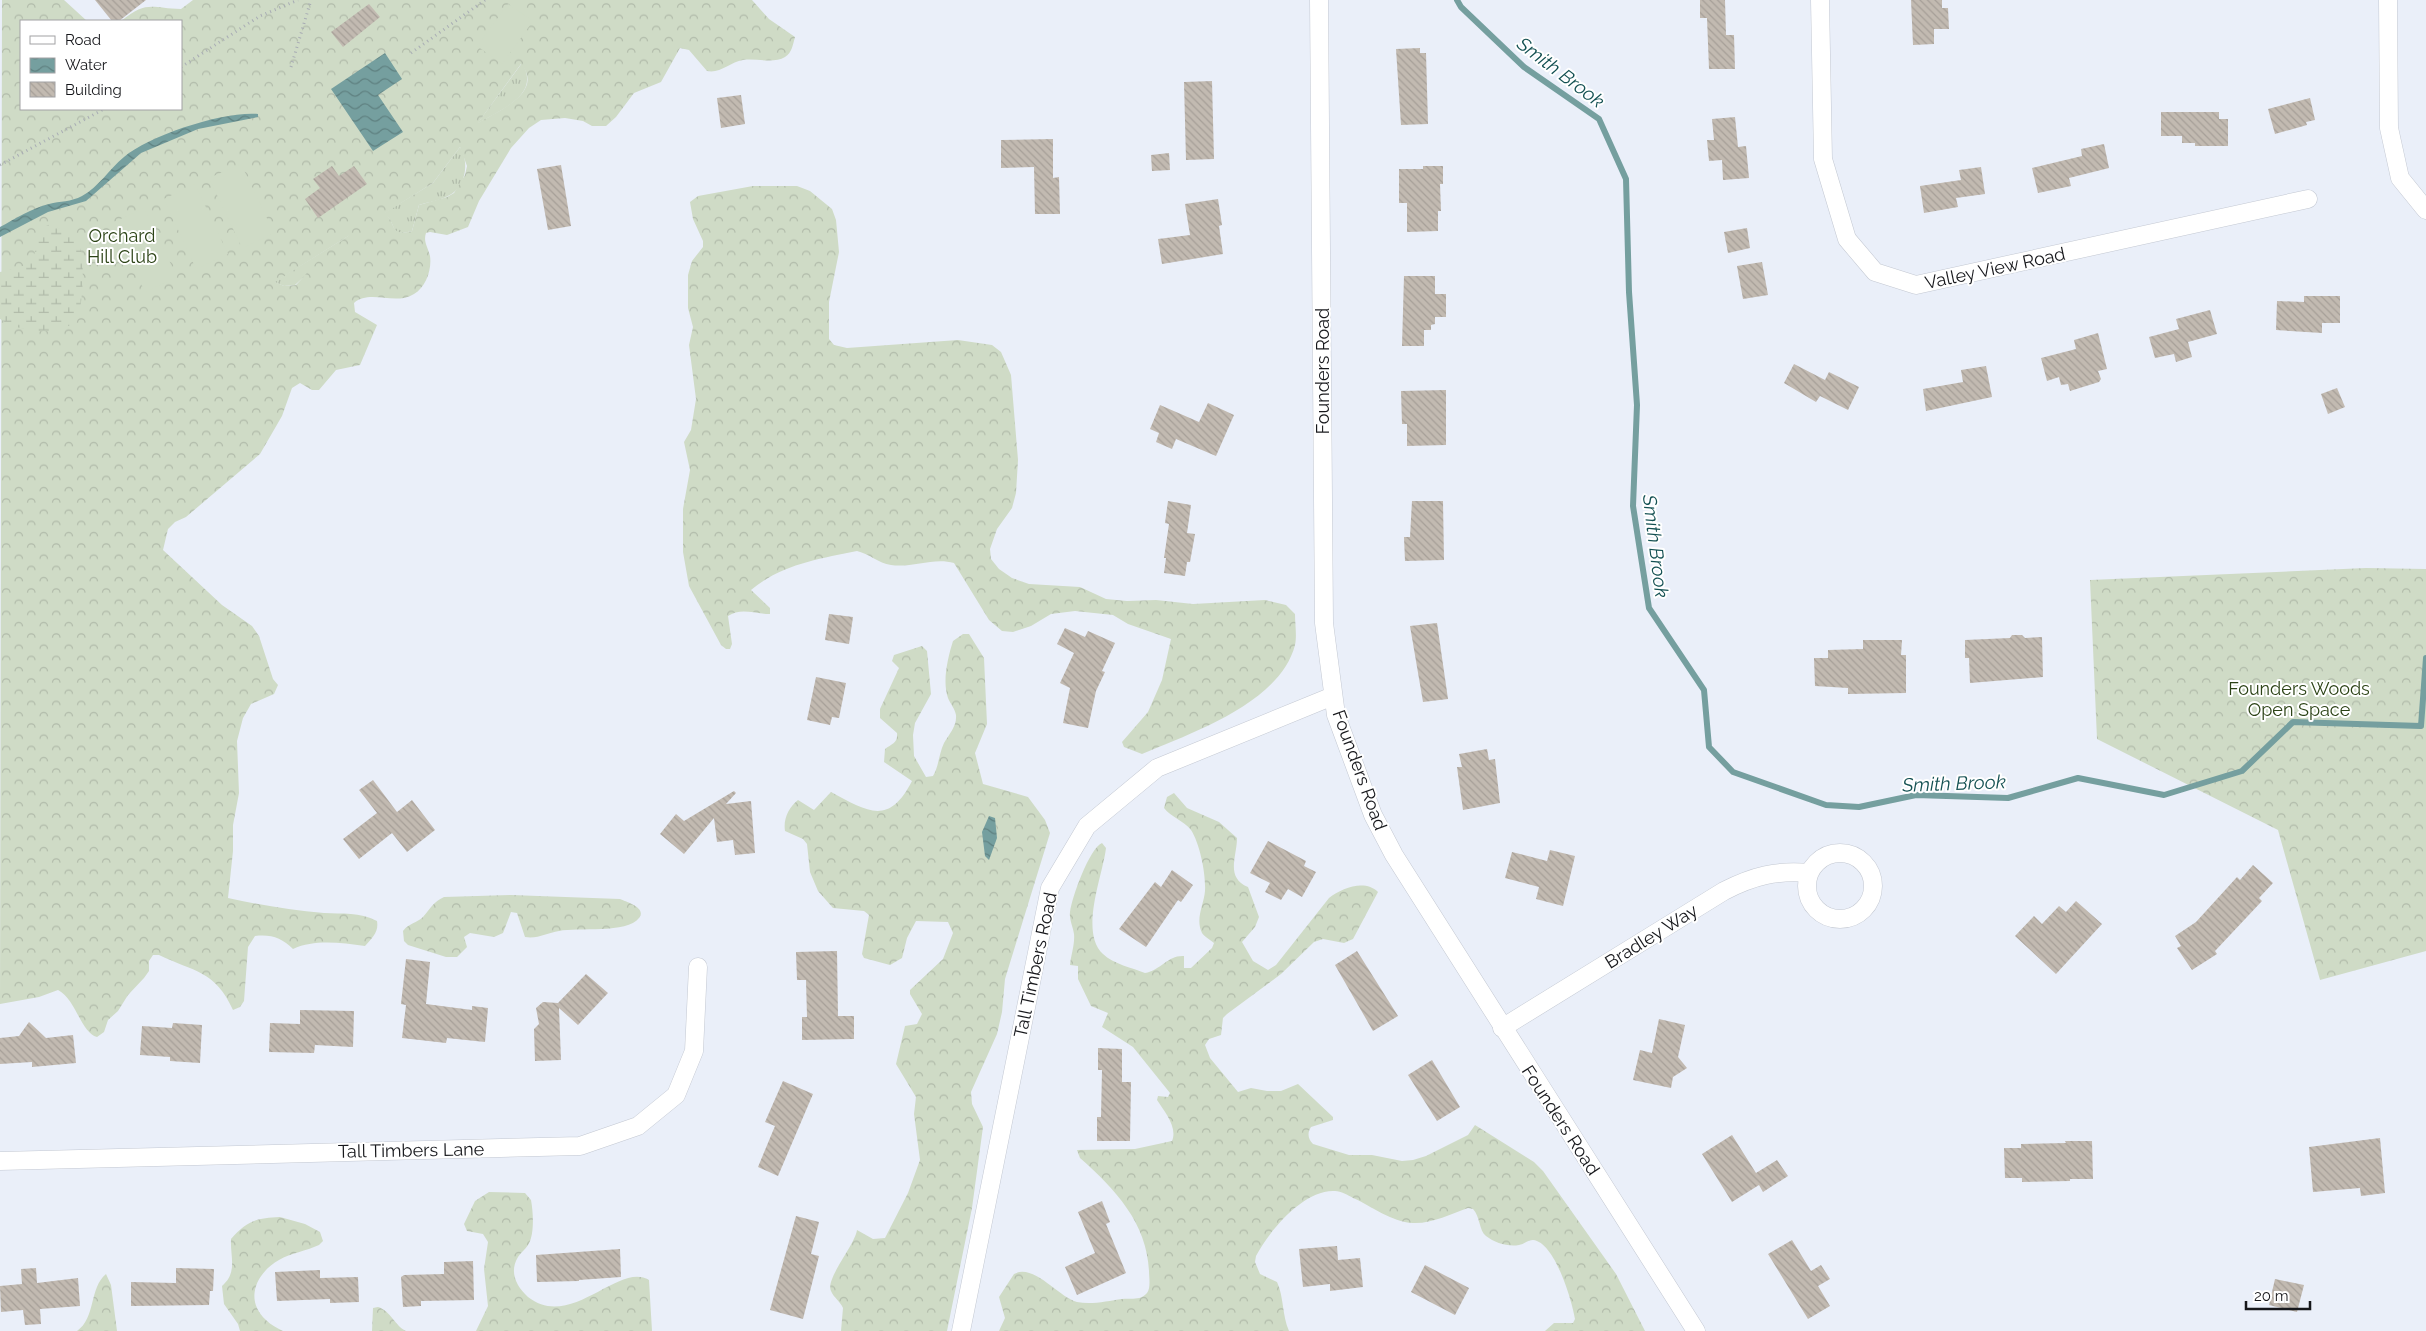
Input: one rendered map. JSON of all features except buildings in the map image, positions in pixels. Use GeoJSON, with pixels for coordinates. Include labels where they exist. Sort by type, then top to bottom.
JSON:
{"type":"FeatureCollection","features":[{"type":"Feature","properties":{"kind":"street","name":"Founders Road"},"geometry":{"type":"LineString","coordinates":[[1320,0],[1324,623],[1336,715],[1373,815],[1419,896],[1696,1331]]}},
{"type":"Feature","properties":{"kind":"street","name":"Valley View Road"},"geometry":{"type":"LineString","coordinates":[[1820,0],[1823,159],[1847,239],[1875,272],[1916,285],[2308,199]]}},
{"type":"Feature","properties":{"kind":"street"},"geometry":{"type":"LineString","coordinates":[[2388,0],[2389,128],[2400,178],[2426,210]]}},
{"type":"Feature","properties":{"kind":"street","name":"Tall Timbers Road"},"geometry":{"type":"LineString","coordinates":[[961,1331],[1050,888],[1078,838],[1087,826],[1157,768],[1334,696]]}},
{"type":"Feature","properties":{"kind":"street","name":"Bradley Way"},"geometry":{"type":"LineString","coordinates":[[1502,1028],[1724,891],[1748,879],[1772,872],[1809,873]]}},
{"type":"Feature","properties":{"kind":"street","name":"Tall Timbers Lane"},"geometry":{"type":"LineString","coordinates":[[0,1161],[580,1146],[638,1126],[676,1095],[694,1051],[698,967]]}},
{"type":"Feature","properties":{"kind":"path"},"geometry":{"type":"LineString","coordinates":[[182,66],[260,16],[298,0]]}},
{"type":"Feature","properties":{"kind":"path"},"geometry":{"type":"LineString","coordinates":[[291,67],[311,0]]}},
{"type":"Feature","properties":{"kind":"path"},"geometry":{"type":"LineString","coordinates":[[411,53],[485,0]]}},
{"type":"Feature","properties":{"kind":"path"},"geometry":{"type":"LineString","coordinates":[[0,165],[102,110]]}},
{"type":"Feature","properties":{"kind":"green space","name":"Orchard Hill Club"},"geometry":{"type":"Polygon","coordinates":[[[2,0],[64,0],[86,20],[20,20],[20,110],[182,110],[182,20],[122,20],[137,10],[150,7],[181,9],[193,0],[752,0],[769,19],[795,37],[792,48],[787,55],[776,60],[743,60],[716,71],[707,71],[689,50],[680,48],[661,82],[634,93],[616,117],[606,126],[592,126],[583,121],[565,118],[541,120],[529,128],[511,148],[479,201],[468,227],[447,235],[426,233],[425,239],[430,256],[430,266],[425,282],[418,291],[407,297],[367,297],[354,303],[355,312],[377,325],[360,365],[336,370],[319,390],[312,390],[300,383],[292,388],[282,416],[260,454],[186,517],[175,522],[168,529],[163,550],[222,605],[252,626],[259,636],[273,679],[278,685],[274,694],[251,704],[243,718],[237,741],[239,793],[233,825],[233,851],[228,898],[288,909],[364,916],[377,921],[376,932],[365,946],[319,943],[293,949],[285,942],[276,938],[255,936],[248,947],[244,1001],[240,1007],[233,1010],[219,987],[211,980],[193,969],[159,955],[153,955],[149,961],[149,971],[128,995],[118,1011],[108,1020],[104,1032],[97,1037],[87,1029],[64,994],[58,990],[39,997],[0,1004],[2,0]],[[521,64],[478,123],[516,100],[527,84],[527,74],[521,64]],[[460,147],[433,183],[385,213],[397,231],[412,231],[419,205],[447,197],[454,193],[465,175],[467,166],[460,147]],[[350,235],[275,282],[284,286],[296,285],[325,253],[350,235]]]}},
{"type":"Feature","properties":{"kind":"green space"},"geometry":{"type":"Polygon","coordinates":[[[508,4],[533,21],[502,64],[477,46],[508,4]]]}},
{"type":"Feature","properties":{"kind":"green space"},"geometry":{"type":"Polygon","coordinates":[[[522,63],[527,75],[522,93],[515,101],[477,124],[522,63]]]}},
{"type":"Feature","properties":{"kind":"green space"},"geometry":{"type":"Polygon","coordinates":[[[460,147],[465,160],[465,168],[462,182],[458,188],[443,198],[419,205],[412,231],[399,233],[396,231],[384,213],[433,183],[460,147]]]}},
{"type":"Feature","properties":{"kind":"green space"},"geometry":{"type":"Polygon","coordinates":[[[241,164],[274,233],[242,248],[209,178],[241,164]]]}},
{"type":"Feature","properties":{"kind":"green space"},"geometry":{"type":"Polygon","coordinates":[[[195,184],[228,254],[196,269],[164,199],[195,184]]]}},
{"type":"Feature","properties":{"kind":"green space"},"geometry":{"type":"Polygon","coordinates":[[[753,186],[797,186],[810,191],[832,209],[836,220],[839,252],[829,302],[829,339],[834,345],[847,348],[958,340],[992,345],[1001,352],[1011,375],[1018,460],[1016,493],[1012,508],[997,529],[990,549],[991,559],[999,569],[1012,578],[1029,584],[1080,587],[1106,599],[1127,601],[1156,600],[1193,604],[1265,600],[1286,605],[1295,614],[1295,645],[1286,665],[1272,684],[1232,713],[1208,726],[1142,754],[1124,747],[1122,742],[1148,712],[1162,680],[1171,639],[1128,624],[1113,615],[1075,611],[1051,614],[1031,626],[1013,632],[1002,631],[989,620],[954,563],[939,561],[899,566],[882,562],[857,551],[788,568],[763,581],[751,590],[770,608],[770,614],[743,611],[728,616],[732,644],[730,649],[726,649],[721,645],[689,586],[683,552],[683,509],[690,470],[684,442],[691,430],[696,399],[689,345],[693,327],[688,308],[688,275],[692,261],[703,247],[703,241],[693,219],[690,202],[698,196],[753,186]]]}},
{"type":"Feature","properties":{"kind":"green space"},"geometry":{"type":"Polygon","coordinates":[[[144,208],[177,277],[145,292],[112,223],[144,208]]]}},
{"type":"Feature","properties":{"kind":"green space"},"geometry":{"type":"Polygon","coordinates":[[[51,224],[72,237],[78,244],[82,254],[80,307],[76,320],[69,326],[50,331],[28,330],[8,324],[0,319],[0,272],[27,264],[34,255],[41,228],[51,224]]]}},
{"type":"Feature","properties":{"kind":"green space"},"geometry":{"type":"Polygon","coordinates":[[[353,233],[295,285],[284,286],[274,282],[353,233]]]}},
{"type":"Feature","properties":{"kind":"green space","name":"Founders Woods Open Space"},"geometry":{"type":"Polygon","coordinates":[[[2366,568],[2426,569],[2426,951],[2320,980],[2278,830],[2097,739],[2090,580],[2366,568]]]}},
{"type":"Feature","properties":{"kind":"green space"},"geometry":{"type":"Polygon","coordinates":[[[963,634],[969,634],[984,658],[987,724],[975,753],[983,784],[1028,797],[1045,820],[1050,833],[1005,979],[1002,1012],[997,1034],[971,1092],[972,1104],[983,1127],[972,1208],[947,1331],[841,1331],[843,1308],[831,1291],[830,1286],[836,1270],[857,1230],[873,1239],[885,1238],[908,1193],[920,1160],[914,1114],[916,1097],[896,1064],[905,1026],[917,1024],[922,1014],[910,994],[910,990],[943,959],[953,933],[948,922],[916,921],[907,938],[902,958],[890,965],[864,958],[862,954],[869,915],[864,911],[833,908],[818,891],[810,872],[807,844],[803,839],[785,831],[785,822],[789,810],[798,800],[814,810],[831,792],[856,805],[877,811],[886,810],[895,805],[903,795],[912,781],[884,762],[885,749],[895,741],[897,733],[880,718],[880,709],[899,668],[892,661],[894,655],[922,646],[927,651],[931,694],[915,723],[913,735],[914,756],[926,777],[933,776],[942,747],[956,719],[946,691],[946,677],[953,641],[963,634]]]}},
{"type":"Feature","properties":{"kind":"green space"},"geometry":{"type":"Polygon","coordinates":[[[1174,793],[1187,808],[1219,822],[1237,838],[1234,872],[1241,883],[1248,887],[1259,917],[1255,927],[1242,942],[1253,961],[1268,970],[1276,965],[1329,898],[1340,891],[1354,886],[1367,886],[1378,892],[1353,939],[1344,943],[1323,939],[1314,942],[1281,974],[1223,1018],[1221,1035],[1209,1039],[1205,1045],[1210,1058],[1238,1092],[1251,1088],[1281,1091],[1298,1084],[1333,1117],[1333,1120],[1311,1127],[1309,1138],[1311,1142],[1349,1155],[1372,1155],[1402,1161],[1413,1160],[1426,1156],[1468,1135],[1475,1125],[1534,1162],[1543,1171],[1616,1274],[1645,1331],[1545,1331],[1554,1323],[1573,1323],[1575,1319],[1561,1274],[1555,1261],[1541,1243],[1533,1240],[1519,1245],[1510,1245],[1493,1241],[1484,1234],[1473,1209],[1468,1208],[1427,1222],[1405,1222],[1389,1217],[1344,1193],[1335,1191],[1323,1192],[1311,1197],[1289,1213],[1269,1235],[1256,1256],[1255,1262],[1260,1274],[1277,1282],[1289,1331],[999,1331],[1005,1318],[999,1297],[1014,1274],[1030,1273],[1070,1299],[1082,1303],[1138,1298],[1144,1296],[1148,1291],[1149,1271],[1147,1254],[1136,1222],[1117,1195],[1080,1158],[1077,1150],[1135,1149],[1172,1141],[1172,1125],[1157,1100],[1158,1096],[1168,1097],[1170,1093],[1133,1047],[1102,1027],[1108,1013],[1091,1006],[1078,979],[1078,966],[1070,965],[1074,934],[1070,915],[1071,905],[1082,874],[1092,854],[1102,843],[1106,848],[1094,903],[1093,932],[1096,944],[1103,954],[1118,963],[1145,973],[1178,956],[1184,956],[1184,968],[1191,968],[1212,948],[1214,943],[1202,933],[1199,922],[1205,884],[1202,859],[1197,843],[1191,830],[1164,808],[1167,797],[1174,793]]]}},
{"type":"Feature","properties":{"kind":"green space"},"geometry":{"type":"Polygon","coordinates":[[[511,895],[620,899],[638,908],[641,914],[633,923],[624,926],[567,930],[538,937],[525,937],[517,913],[511,912],[503,933],[494,937],[470,933],[464,937],[467,947],[457,957],[446,957],[408,945],[404,941],[403,931],[405,928],[421,919],[435,903],[444,897],[511,895]]]}},
{"type":"Feature","properties":{"kind":"green space"},"geometry":{"type":"Polygon","coordinates":[[[489,1192],[525,1193],[531,1200],[533,1229],[531,1238],[518,1257],[514,1268],[517,1283],[528,1297],[544,1305],[561,1306],[577,1302],[623,1279],[637,1277],[649,1280],[652,1331],[476,1331],[488,1306],[484,1269],[488,1242],[483,1234],[467,1231],[464,1224],[475,1201],[489,1192]]]}},
{"type":"Feature","properties":{"kind":"green space"},"geometry":{"type":"Polygon","coordinates":[[[280,1217],[305,1224],[320,1232],[323,1241],[319,1245],[279,1260],[271,1265],[259,1279],[254,1296],[259,1312],[266,1320],[283,1331],[240,1331],[238,1324],[224,1304],[222,1286],[227,1281],[232,1270],[231,1239],[247,1224],[264,1218],[280,1217]]]}},
{"type":"Feature","properties":{"kind":"green space"},"geometry":{"type":"Polygon","coordinates":[[[106,1274],[111,1285],[117,1331],[77,1331],[87,1319],[97,1287],[106,1274]]]}},
{"type":"Feature","properties":{"kind":"green space"},"geometry":{"type":"Polygon","coordinates":[[[378,1307],[406,1331],[372,1331],[373,1308],[378,1307]]]}},
{"type":"Feature","properties":{"kind":"water"},"geometry":{"type":"Polygon","coordinates":[[[385,53],[402,79],[378,95],[403,132],[373,151],[331,89],[385,53]]]}},
{"type":"Feature","properties":{"kind":"water"},"geometry":{"type":"Polygon","coordinates":[[[258,114],[258,117],[198,129],[141,153],[86,201],[48,212],[0,237],[0,227],[24,214],[43,206],[82,196],[99,183],[124,157],[151,141],[208,120],[226,116],[258,114]]]}},
{"type":"Feature","properties":{"kind":"water"},"geometry":{"type":"Polygon","coordinates":[[[989,816],[995,818],[997,838],[989,860],[985,856],[982,832],[989,816]]]}},
{"type":"Feature","properties":{"kind":"waterway","name":"Smith Brook"},"geometry":{"type":"LineString","coordinates":[[1457,0],[1461,7],[1524,67],[1599,119],[1626,179],[1629,292],[1637,405],[1633,506],[1649,608],[1704,690],[1709,747],[1733,772],[1826,805],[1859,807],[1916,795],[2008,798],[2078,778],[2164,795],[2242,771],[2293,722],[2421,726],[2426,658]]}}]}
